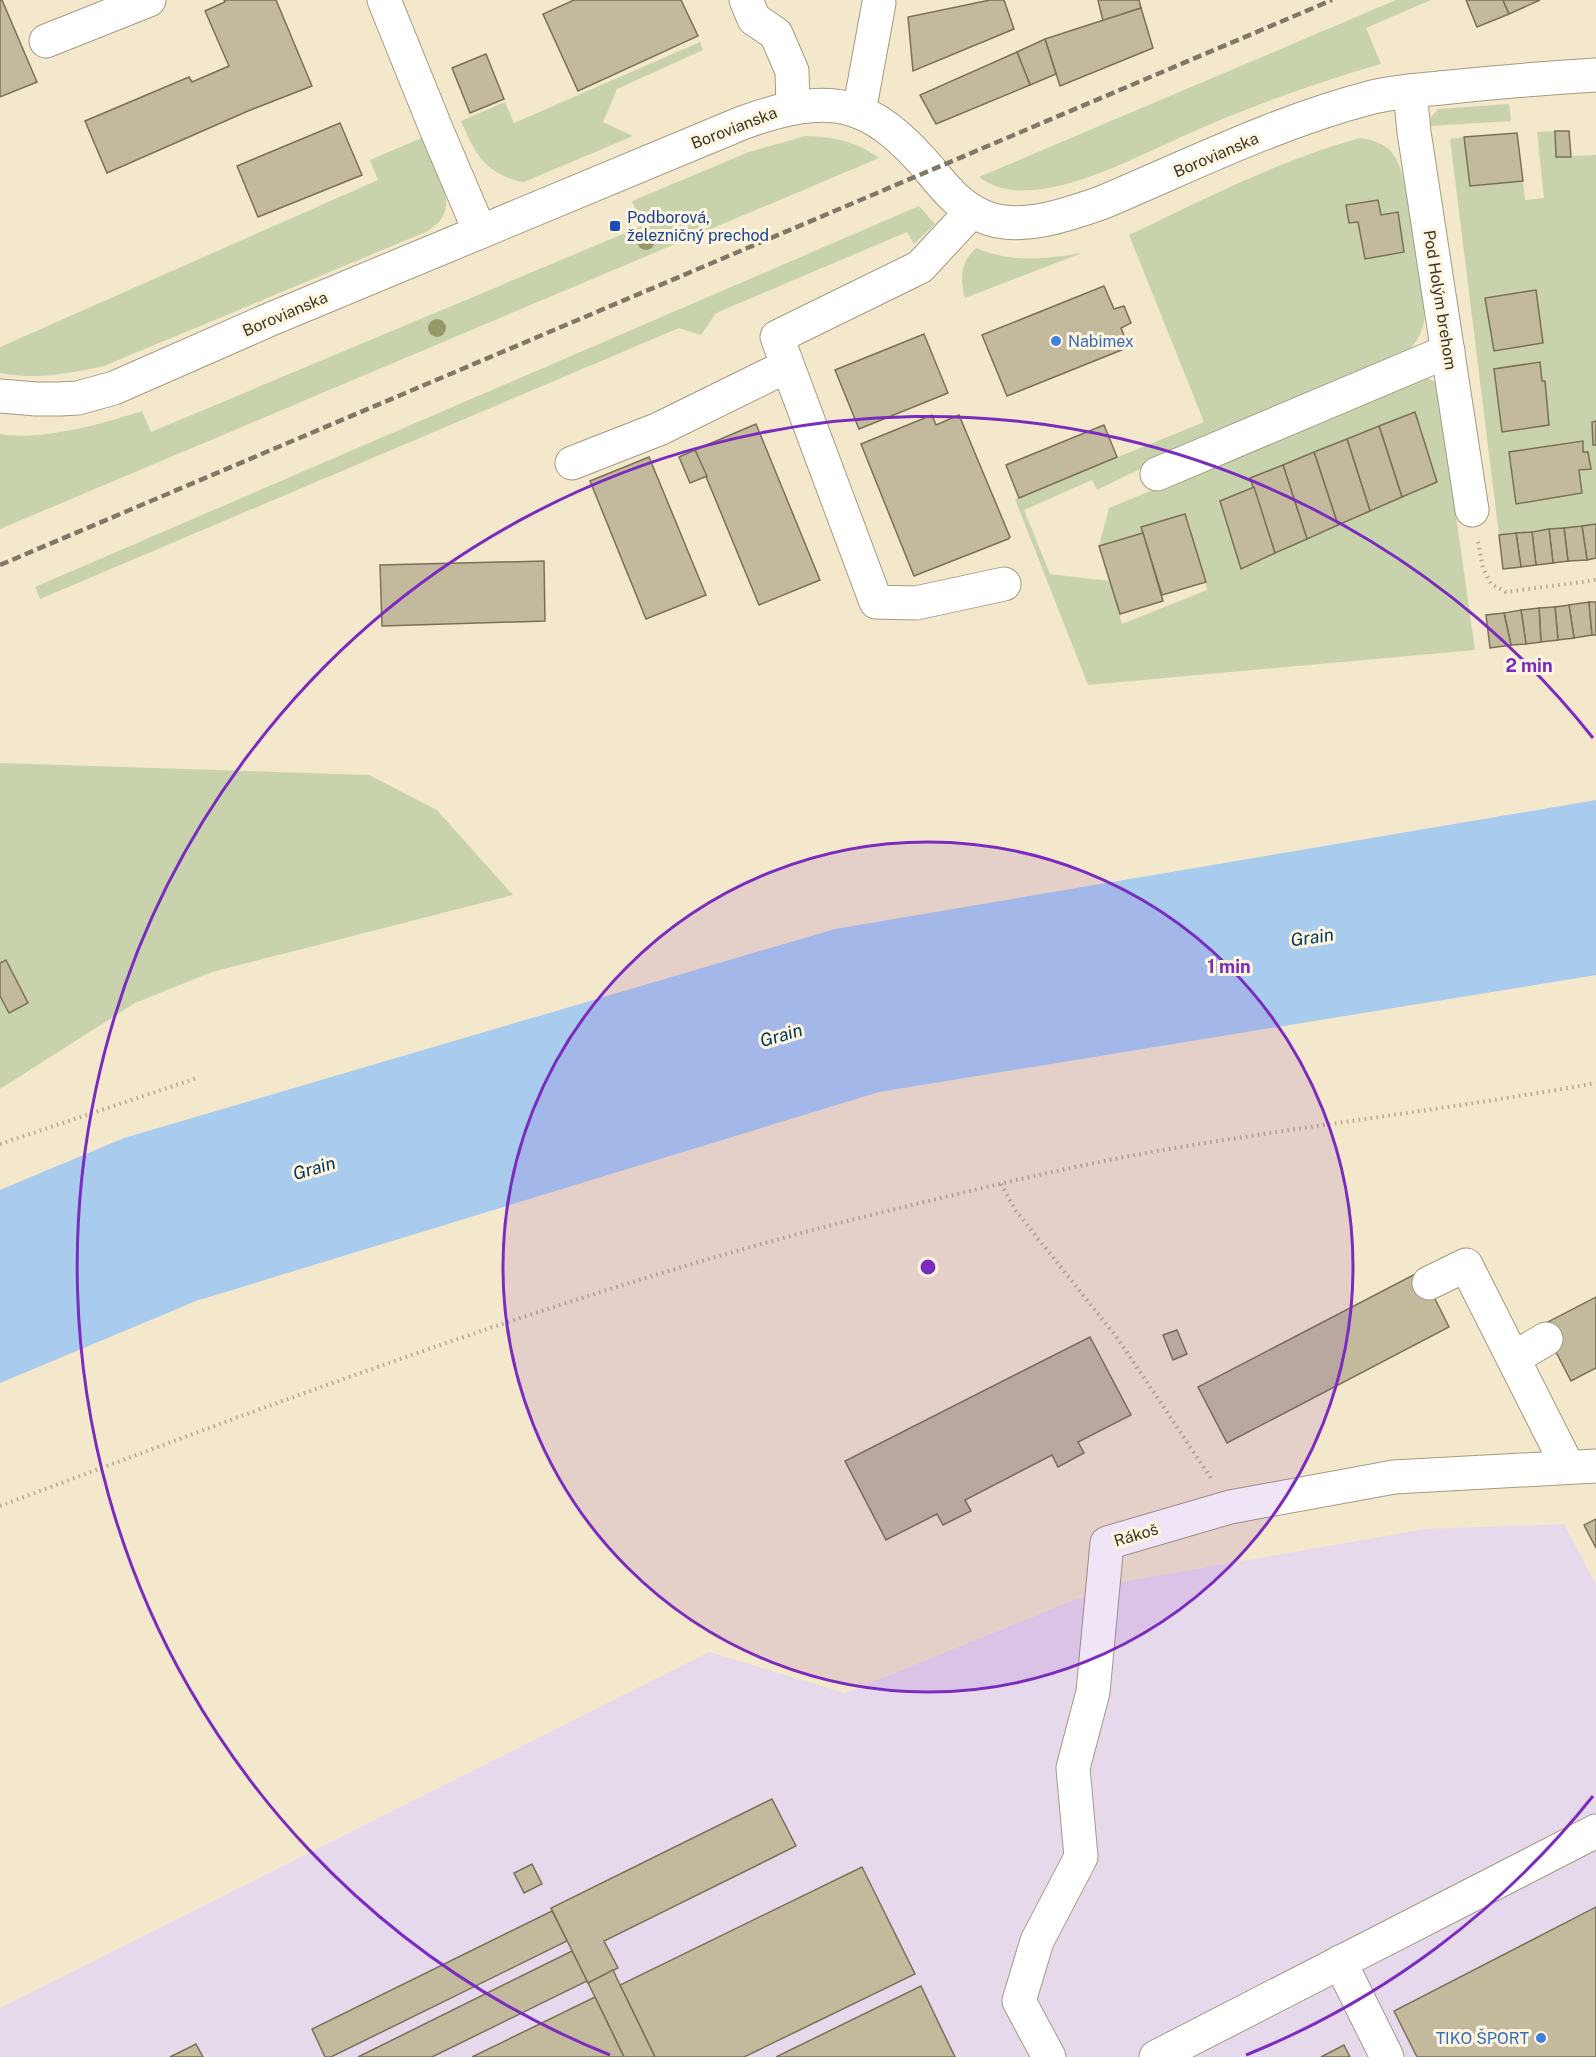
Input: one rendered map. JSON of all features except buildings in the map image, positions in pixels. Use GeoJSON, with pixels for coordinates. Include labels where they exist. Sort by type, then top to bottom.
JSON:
{"type":"FeatureCollection","features":[{"type":"Feature","properties":{"kind":"street"},"geometry":{"type":"LineString","coordinates":[[46,42],[149,0]]}},
{"type":"Feature","properties":{"kind":"street"},"geometry":{"type":"LineString","coordinates":[[384,0],[480,232]]}},
{"type":"Feature","properties":{"kind":"street"},"geometry":{"type":"LineString","coordinates":[[746,0],[754,19],[776,34],[792,71],[793,108]]}},
{"type":"Feature","properties":{"kind":"street"},"geometry":{"type":"LineString","coordinates":[[858,111],[879,3]]}},
{"type":"Feature","properties":{"kind":"street","name":"Borovianska"},"geometry":{"type":"LineString","coordinates":[[0,396],[69,399],[114,388],[271,319],[742,123],[776,111],[812,105],[837,106],[858,111],[887,127],[905,143],[947,192],[972,212],[992,220],[1025,222],[1072,213],[1329,109],[1372,97],[1523,79],[1596,75]]}},
{"type":"Feature","properties":{"kind":"street","name":"Pod Holým brehom"},"geometry":{"type":"LineString","coordinates":[[1410,91],[1414,132],[1472,510]]}},
{"type":"Feature","properties":{"kind":"street"},"geometry":{"type":"LineString","coordinates":[[972,212],[920,267],[777,338],[876,602],[916,603],[1004,584]]}},
{"type":"Feature","properties":{"kind":"street"},"geometry":{"type":"LineString","coordinates":[[1157,474],[1448,351]]}},
{"type":"Feature","properties":{"kind":"street"},"geometry":{"type":"LineString","coordinates":[[572,463],[659,429],[787,366]]}},
{"type":"Feature","properties":{"kind":"street"},"geometry":{"type":"LineString","coordinates":[[1429,1283],[1466,1265],[1514,1358],[1582,1466]]}},
{"type":"Feature","properties":{"kind":"street"},"geometry":{"type":"LineString","coordinates":[[1514,1358],[1546,1339]]}},
{"type":"Feature","properties":{"kind":"street","name":"Rákoš"},"geometry":{"type":"LineString","coordinates":[[1049,2057],[1019,2001],[1037,1941],[1081,1857],[1073,1768],[1093,1692],[1107,1543],[1230,1507],[1394,1477],[1582,1466]]}},
{"type":"Feature","properties":{"kind":"street"},"geometry":{"type":"LineString","coordinates":[[1156,2057],[1596,1831]]}},
{"type":"Feature","properties":{"kind":"street"},"geometry":{"type":"LineString","coordinates":[[1340,1962],[1388,2057]]}},
{"type":"Feature","properties":{"kind":"path"},"geometry":{"type":"LineString","coordinates":[[1472,510],[1483,568],[1491,584],[1506,592],[1596,580]]}},
{"type":"Feature","properties":{"kind":"path"},"geometry":{"type":"LineString","coordinates":[[0,1144],[197,1078]]}},
{"type":"Feature","properties":{"kind":"path"},"geometry":{"type":"LineString","coordinates":[[0,1506],[513,1320],[695,1263],[790,1237],[1000,1184],[1191,1145],[1596,1083]]}},
{"type":"Feature","properties":{"kind":"path"},"geometry":{"type":"LineString","coordinates":[[1000,1184],[1016,1211],[1118,1339],[1230,1507]]}},
{"type":"Feature","properties":{"kind":"shaded area"},"geometry":{"type":"Polygon","coordinates":[[[1564,1524],[1596,1585],[1596,2057],[0,2057],[0,2008],[709,1652],[845,1693],[1117,1583],[1425,1529],[1564,1524]]]}},
{"type":"Feature","properties":{"kind":"green space"},"geometry":{"type":"Polygon","coordinates":[[[1396,0],[1431,0],[1366,28],[1381,64],[1265,102],[1078,181],[1041,189],[1019,190],[998,187],[979,177],[1396,0]]]}},
{"type":"Feature","properties":{"kind":"green space"},"geometry":{"type":"Polygon","coordinates":[[[700,42],[703,50],[617,89],[603,122],[633,136],[524,182],[511,179],[491,168],[477,153],[461,121],[505,102],[514,123],[700,42]]]}},
{"type":"Feature","properties":{"kind":"green space"},"geometry":{"type":"Polygon","coordinates":[[[1509,104],[1511,121],[1430,126],[1431,117],[1438,109],[1509,104]]]}},
{"type":"Feature","properties":{"kind":"green space"},"geometry":{"type":"Polygon","coordinates":[[[1555,131],[1557,157],[1596,155],[1596,524],[1499,535],[1450,139],[1464,137],[1470,186],[1523,181],[1525,200],[1544,198],[1537,132],[1555,131]]]}},
{"type":"Feature","properties":{"kind":"green space"},"geometry":{"type":"Polygon","coordinates":[[[806,136],[844,141],[879,158],[0,529],[0,434],[17,436],[72,430],[142,411],[151,432],[642,226],[632,201],[749,152],[806,136]]]}},
{"type":"Feature","properties":{"kind":"green space"},"geometry":{"type":"Polygon","coordinates":[[[424,137],[436,164],[446,196],[443,217],[428,231],[104,366],[65,374],[40,376],[0,373],[0,347],[378,180],[370,160],[424,137]]]}},
{"type":"Feature","properties":{"kind":"green space"},"geometry":{"type":"Polygon","coordinates":[[[1359,138],[1378,142],[1390,150],[1395,156],[1404,181],[1425,305],[1422,330],[1413,346],[1408,351],[1210,435],[1097,490],[1092,480],[1024,510],[1050,574],[1110,581],[1122,624],[1207,590],[1185,514],[1142,527],[1143,533],[1099,546],[1109,508],[1427,378],[1435,382],[1438,388],[1475,650],[1088,685],[1015,499],[1204,422],[1129,235],[1271,169],[1359,138]]]}},
{"type":"Feature","properties":{"kind":"green space"},"geometry":{"type":"Polygon","coordinates":[[[919,206],[935,224],[914,244],[907,232],[716,313],[701,335],[679,328],[40,599],[35,587],[919,206]]]}},
{"type":"Feature","properties":{"kind":"green space"},"geometry":{"type":"Polygon","coordinates":[[[976,248],[1015,258],[1042,258],[1082,253],[965,298],[962,284],[964,265],[976,248]]]}},
{"type":"Feature","properties":{"kind":"green space"},"geometry":{"type":"Polygon","coordinates":[[[0,763],[369,775],[437,810],[513,895],[212,972],[135,1003],[0,1089],[0,763]]]}},
{"type":"Feature","properties":{"kind":"water","name":"Grain"},"geometry":{"type":"Polygon","coordinates":[[[1596,800],[1596,975],[879,1092],[196,1301],[0,1383],[0,1190],[124,1138],[835,929],[1596,800]]]}},
{"type":"Feature","properties":{"kind":"railway"},"geometry":{"type":"LineString","coordinates":[[0,565],[1332,0]]}},
{"type":"Feature","properties":{"kind":"place","name":"Podborová, železničný prechod"},"geometry":{"type":"Point","coordinates":[615,226]}},
{"type":"Feature","properties":{"kind":"place","name":"Nabimex"},"geometry":{"type":"Point","coordinates":[1056,341]}},
{"type":"Feature","properties":{"kind":"place","name":"TIKO ŠPORT"},"geometry":{"type":"Point","coordinates":[1541,2038]}}]}
